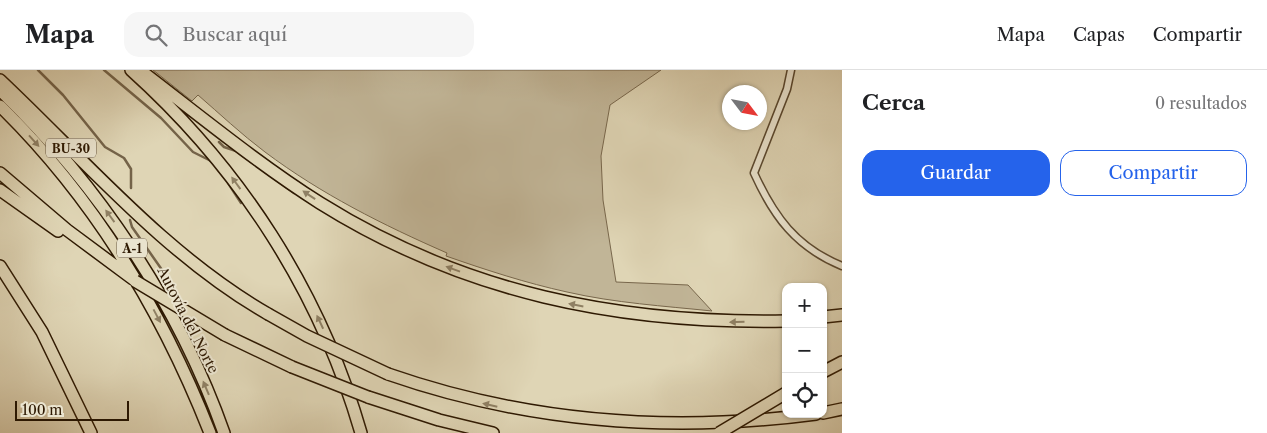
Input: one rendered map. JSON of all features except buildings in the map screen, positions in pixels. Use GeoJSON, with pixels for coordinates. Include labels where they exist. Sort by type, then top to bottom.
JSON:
{"type":"FeatureCollection","features":[{"type":"Feature","properties":{"kind":"highway"},"geometry":{"type":"LineString","coordinates":[[131,70],[191,128],[224,165],[278,246],[311,305],[335,357],[362,433]]}},
{"type":"Feature","properties":{"kind":"highway"},"geometry":{"type":"LineString","coordinates":[[140,70],[236,143],[319,202],[380,236],[442,264],[528,294],[624,313],[726,322],[782,321]]}},
{"type":"Feature","properties":{"kind":"highway","name":"BU-30"},"geometry":{"type":"LineString","coordinates":[[0,80],[189,260],[268,314],[307,336],[388,374],[471,401],[574,421],[646,427],[693,427],[746,424],[788,418]]}},
{"type":"Feature","properties":{"kind":"highway","name":"Autovía del Norte"},"geometry":{"type":"LineString","coordinates":[[0,90],[46,136],[70,164],[132,248],[188,349],[224,433]]}},
{"type":"Feature","properties":{"kind":"highway","name":"Autovía del Norte"},"geometry":{"type":"LineString","coordinates":[[0,106],[70,184],[124,260],[180,360],[210,433]]}},
{"type":"Feature","properties":{"kind":"highway"},"geometry":{"type":"LineString","coordinates":[[0,173],[67,230],[136,281]]}},
{"type":"Feature","properties":{"kind":"highway"},"geometry":{"type":"LineString","coordinates":[[0,190],[120,273],[225,335],[292,367],[368,397],[439,420],[493,433]]}},
{"type":"Feature","properties":{"kind":"highway"},"geometry":{"type":"LineString","coordinates":[[0,266],[46,339],[91,433]]}},
{"type":"Feature","properties":{"kind":"highway"},"geometry":{"type":"LineString","coordinates":[[827,317],[842,315]]}},
{"type":"Feature","properties":{"kind":"highway"},"geometry":{"type":"LineString","coordinates":[[827,370],[842,362]]}},
{"type":"Feature","properties":{"kind":"highway"},"geometry":{"type":"LineString","coordinates":[[719,433],[782,395]]}},
{"type":"Feature","properties":{"kind":"highway"},"geometry":{"type":"LineString","coordinates":[[827,412],[842,409]]}},
{"type":"Feature","properties":{"kind":"street"},"geometry":{"type":"LineString","coordinates":[[791,70],[787,89],[754,173],[766,200],[785,227],[818,254],[842,266]]}},
{"type":"Feature","properties":{"kind":"shaded area"},"geometry":{"type":"Polygon","coordinates":[[[153,70],[661,70],[610,105],[601,156],[603,200],[616,282],[688,285],[712,311],[585,296],[521,280],[446,256],[447,253],[376,220],[308,182],[256,145],[198,95],[192,101],[153,70]]]}},
{"type":"Feature","properties":{"kind":"waterway"},"geometry":{"type":"LineString","coordinates":[[38,70],[63,95],[105,147],[124,158],[131,169],[131,188]]}},
{"type":"Feature","properties":{"kind":"waterway"},"geometry":{"type":"LineString","coordinates":[[104,70],[161,118],[193,152],[211,161]]}},
{"type":"Feature","properties":{"kind":"waterway"},"geometry":{"type":"LineString","coordinates":[[219,142],[224,147],[236,151],[294,193]]}},
{"type":"Feature","properties":{"kind":"waterway"},"geometry":{"type":"LineString","coordinates":[[228,183],[241,203]]}},
{"type":"Feature","properties":{"kind":"waterway"},"geometry":{"type":"LineString","coordinates":[[130,220],[132,227],[174,287]]}}]}
